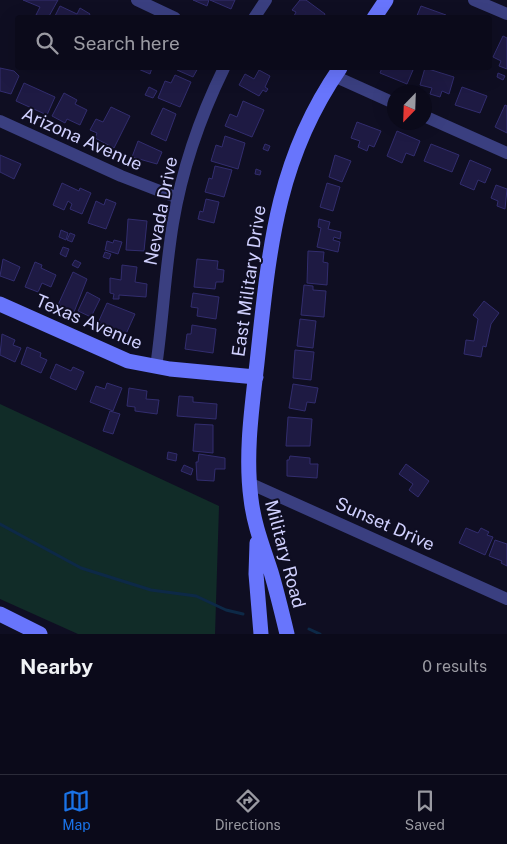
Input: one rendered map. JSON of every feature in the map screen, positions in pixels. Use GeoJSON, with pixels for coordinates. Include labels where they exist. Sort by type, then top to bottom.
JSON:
{"type":"FeatureCollection","features":[{"type":"Feature","properties":{"kind":"street"},"geometry":{"type":"LineString","coordinates":[[137,0],[169,15]]}},
{"type":"Feature","properties":{"kind":"street"},"geometry":{"type":"LineString","coordinates":[[256,15],[266,0]]}},
{"type":"Feature","properties":{"kind":"street"},"geometry":{"type":"LineString","coordinates":[[376,15],[386,0]]}},
{"type":"Feature","properties":{"kind":"street"},"geometry":{"type":"LineString","coordinates":[[474,0],[507,14]]}},
{"type":"Feature","properties":{"kind":"street","name":"Nevada Drive"},"geometry":{"type":"LineString","coordinates":[[156,367],[172,231],[178,198],[199,124],[223,70]]}},
{"type":"Feature","properties":{"kind":"street"},"geometry":{"type":"LineString","coordinates":[[337,72],[387,99]]}},
{"type":"Feature","properties":{"kind":"street","name":"East Military Drive"},"geometry":{"type":"LineString","coordinates":[[249,483],[250,442],[267,268],[279,199],[289,167],[307,124],[337,72]]}},
{"type":"Feature","properties":{"kind":"street"},"geometry":{"type":"LineString","coordinates":[[432,120],[507,153]]}},
{"type":"Feature","properties":{"kind":"street","name":"Arizona Avenue"},"geometry":{"type":"LineString","coordinates":[[0,121],[121,176],[178,198]]}},
{"type":"Feature","properties":{"kind":"street","name":"Texas Avenue"},"geometry":{"type":"LineString","coordinates":[[0,304],[114,356],[156,367],[256,377]]}},
{"type":"Feature","properties":{"kind":"street","name":"Military Road"},"geometry":{"type":"LineString","coordinates":[[249,483],[258,536],[270,570],[287,634]]}},
{"type":"Feature","properties":{"kind":"street","name":"Sunset Drive"},"geometry":{"type":"LineString","coordinates":[[249,483],[507,598]]}},
{"type":"Feature","properties":{"kind":"street"},"geometry":{"type":"LineString","coordinates":[[258,536],[256,574],[261,634]]}},
{"type":"Feature","properties":{"kind":"street"},"geometry":{"type":"LineString","coordinates":[[0,614],[40,634]]}},
{"type":"Feature","properties":{"kind":"green space"},"geometry":{"type":"Polygon","coordinates":[[[0,404],[219,506],[215,634],[78,634],[0,599],[0,404]]]}},
{"type":"Feature","properties":{"kind":"building"},"geometry":{"type":"Polygon","coordinates":[[[23,0],[58,0],[50,15],[36,15],[40,7],[23,0]]]}},
{"type":"Feature","properties":{"kind":"building"},"geometry":{"type":"Polygon","coordinates":[[[193,0],[209,0],[207,6],[193,0]]]}},
{"type":"Feature","properties":{"kind":"building"},"geometry":{"type":"Polygon","coordinates":[[[210,0],[235,0],[231,9],[210,0]]]}},
{"type":"Feature","properties":{"kind":"building"},"geometry":{"type":"Polygon","coordinates":[[[300,0],[306,0],[325,14],[294,15],[296,12],[292,10],[300,0]]]}},
{"type":"Feature","properties":{"kind":"building"},"geometry":{"type":"Polygon","coordinates":[[[60,6],[77,14],[80,8],[90,14],[90,15],[56,15],[60,6]]]}},
{"type":"Feature","properties":{"kind":"building"},"geometry":{"type":"Polygon","coordinates":[[[421,6],[446,15],[417,15],[421,6]]]}},
{"type":"Feature","properties":{"kind":"building"},"geometry":{"type":"Polygon","coordinates":[[[503,36],[507,38],[507,69],[499,66],[501,61],[493,57],[503,36]]]}},
{"type":"Feature","properties":{"kind":"building"},"geometry":{"type":"Polygon","coordinates":[[[0,68],[14,71],[19,76],[11,94],[0,91],[0,68]]]}},
{"type":"Feature","properties":{"kind":"building"},"geometry":{"type":"Polygon","coordinates":[[[141,70],[151,70],[150,74],[141,70]]]}},
{"type":"Feature","properties":{"kind":"building"},"geometry":{"type":"Polygon","coordinates":[[[177,70],[197,70],[193,77],[177,70]]]}},
{"type":"Feature","properties":{"kind":"building"},"geometry":{"type":"Polygon","coordinates":[[[259,70],[270,76],[265,87],[268,89],[266,92],[263,90],[259,96],[239,85],[245,74],[254,79],[259,70]]]}},
{"type":"Feature","properties":{"kind":"building"},"geometry":{"type":"Polygon","coordinates":[[[381,70],[413,70],[407,84],[380,73],[381,70]]]}},
{"type":"Feature","properties":{"kind":"building"},"geometry":{"type":"Polygon","coordinates":[[[424,70],[431,70],[454,77],[449,94],[442,91],[440,97],[432,95],[432,85],[420,85],[424,70]]]}},
{"type":"Feature","properties":{"kind":"building"},"geometry":{"type":"Polygon","coordinates":[[[498,73],[505,76],[503,80],[497,77],[498,73]]]}},
{"type":"Feature","properties":{"kind":"building"},"geometry":{"type":"Polygon","coordinates":[[[175,75],[191,82],[180,107],[158,98],[165,81],[171,83],[175,75]]]}},
{"type":"Feature","properties":{"kind":"building"},"geometry":{"type":"Polygon","coordinates":[[[24,83],[55,97],[47,115],[16,101],[24,83]]]}},
{"type":"Feature","properties":{"kind":"building"},"geometry":{"type":"Polygon","coordinates":[[[149,87],[157,91],[153,98],[145,95],[149,87]]]}},
{"type":"Feature","properties":{"kind":"building"},"geometry":{"type":"Polygon","coordinates":[[[462,87],[487,96],[480,113],[455,105],[462,87]]]}},
{"type":"Feature","properties":{"kind":"building"},"geometry":{"type":"Polygon","coordinates":[[[64,93],[77,100],[75,104],[87,110],[80,125],[67,119],[65,123],[52,116],[64,93]]]}},
{"type":"Feature","properties":{"kind":"building"},"geometry":{"type":"Polygon","coordinates":[[[243,101],[264,110],[252,137],[225,126],[230,114],[237,117],[243,101]]]}},
{"type":"Feature","properties":{"kind":"building"},"geometry":{"type":"Polygon","coordinates":[[[505,105],[507,106],[507,133],[495,127],[505,105]]]}},
{"type":"Feature","properties":{"kind":"building"},"geometry":{"type":"Polygon","coordinates":[[[111,107],[130,116],[114,148],[95,138],[97,133],[90,130],[96,119],[103,122],[111,107]]]}},
{"type":"Feature","properties":{"kind":"building"},"geometry":{"type":"Polygon","coordinates":[[[163,108],[176,114],[166,141],[151,134],[163,108]]]}},
{"type":"Feature","properties":{"kind":"building"},"geometry":{"type":"Polygon","coordinates":[[[357,122],[381,131],[374,147],[369,145],[367,151],[358,147],[360,141],[351,138],[357,122]]]}},
{"type":"Feature","properties":{"kind":"building"},"geometry":{"type":"Polygon","coordinates":[[[397,131],[420,141],[414,156],[406,153],[402,163],[387,156],[397,131]]]}},
{"type":"Feature","properties":{"kind":"building"},"geometry":{"type":"Polygon","coordinates":[[[225,136],[245,143],[238,169],[211,161],[216,145],[222,147],[225,136]]]}},
{"type":"Feature","properties":{"kind":"building"},"geometry":{"type":"Polygon","coordinates":[[[138,141],[162,152],[157,164],[132,157],[138,141]]]}},
{"type":"Feature","properties":{"kind":"building"},"geometry":{"type":"Polygon","coordinates":[[[265,144],[270,146],[268,151],[263,149],[265,144]]]}},
{"type":"Feature","properties":{"kind":"building"},"geometry":{"type":"Polygon","coordinates":[[[431,144],[459,155],[452,172],[424,161],[431,144]]]}},
{"type":"Feature","properties":{"kind":"building"},"geometry":{"type":"Polygon","coordinates":[[[0,155],[21,164],[14,179],[0,172],[0,155]]]}},
{"type":"Feature","properties":{"kind":"building"},"geometry":{"type":"Polygon","coordinates":[[[335,155],[351,161],[342,182],[329,177],[335,155]]]}},
{"type":"Feature","properties":{"kind":"building"},"geometry":{"type":"Polygon","coordinates":[[[470,160],[491,169],[485,183],[478,180],[474,190],[460,184],[470,160]]]}},
{"type":"Feature","properties":{"kind":"building"},"geometry":{"type":"Polygon","coordinates":[[[215,166],[232,170],[224,197],[205,192],[209,178],[212,179],[215,166]]]}},
{"type":"Feature","properties":{"kind":"building"},"geometry":{"type":"Polygon","coordinates":[[[256,169],[261,171],[260,175],[255,174],[256,169]]]}},
{"type":"Feature","properties":{"kind":"building"},"geometry":{"type":"Polygon","coordinates":[[[62,183],[79,191],[80,188],[91,193],[82,214],[70,209],[72,204],[68,201],[64,210],[53,205],[62,183]]]}},
{"type":"Feature","properties":{"kind":"building"},"geometry":{"type":"Polygon","coordinates":[[[327,183],[340,187],[333,211],[320,207],[327,183]]]}},
{"type":"Feature","properties":{"kind":"building"},"geometry":{"type":"Polygon","coordinates":[[[496,185],[507,189],[505,209],[497,206],[498,201],[491,198],[496,185]]]}},
{"type":"Feature","properties":{"kind":"building"},"geometry":{"type":"Polygon","coordinates":[[[106,199],[116,203],[106,229],[88,223],[96,201],[104,205],[106,199]]]}},
{"type":"Feature","properties":{"kind":"building"},"geometry":{"type":"Polygon","coordinates":[[[206,199],[219,202],[214,223],[198,219],[200,211],[203,212],[206,199]]]}},
{"type":"Feature","properties":{"kind":"building"},"geometry":{"type":"Polygon","coordinates":[[[128,219],[147,221],[144,251],[126,250],[128,219]]]}},
{"type":"Feature","properties":{"kind":"building"},"geometry":{"type":"Polygon","coordinates":[[[319,219],[330,222],[328,229],[341,232],[340,239],[334,237],[333,240],[340,242],[338,252],[317,247],[321,228],[318,227],[319,219]]]}},
{"type":"Feature","properties":{"kind":"building"},"geometry":{"type":"Polygon","coordinates":[[[61,230],[68,233],[66,240],[59,237],[61,230]]]}},
{"type":"Feature","properties":{"kind":"building"},"geometry":{"type":"Polygon","coordinates":[[[70,233],[75,235],[72,242],[67,240],[70,233]]]}},
{"type":"Feature","properties":{"kind":"building"},"geometry":{"type":"Polygon","coordinates":[[[114,240],[122,242],[118,254],[105,250],[107,241],[113,243],[114,240]]]}},
{"type":"Feature","properties":{"kind":"building"},"geometry":{"type":"Polygon","coordinates":[[[63,247],[69,249],[66,257],[60,254],[63,247]]]}},
{"type":"Feature","properties":{"kind":"building"},"geometry":{"type":"Polygon","coordinates":[[[308,251],[324,252],[323,262],[328,263],[327,285],[307,283],[308,251]]]}},
{"type":"Feature","properties":{"kind":"building"},"geometry":{"type":"Polygon","coordinates":[[[105,252],[111,254],[109,259],[103,257],[105,252]]]}},
{"type":"Feature","properties":{"kind":"building"},"geometry":{"type":"Polygon","coordinates":[[[3,259],[20,267],[14,281],[0,276],[3,259]]]}},
{"type":"Feature","properties":{"kind":"building"},"geometry":{"type":"Polygon","coordinates":[[[197,259],[218,261],[217,269],[224,270],[223,282],[216,282],[215,289],[194,287],[197,259]]]}},
{"type":"Feature","properties":{"kind":"building"},"geometry":{"type":"Polygon","coordinates":[[[75,260],[81,263],[78,268],[72,265],[75,260]]]}},
{"type":"Feature","properties":{"kind":"building"},"geometry":{"type":"Polygon","coordinates":[[[35,262],[42,265],[41,268],[56,275],[51,287],[42,283],[38,292],[25,287],[35,262]]]}},
{"type":"Feature","properties":{"kind":"building"},"geometry":{"type":"Polygon","coordinates":[[[122,265],[137,267],[135,282],[147,284],[146,297],[119,295],[119,299],[113,299],[114,294],[110,293],[110,278],[121,280],[122,265]]]}},
{"type":"Feature","properties":{"kind":"building"},"geometry":{"type":"Polygon","coordinates":[[[73,272],[87,279],[74,312],[58,305],[73,272]]]}},
{"type":"Feature","properties":{"kind":"building"},"geometry":{"type":"Polygon","coordinates":[[[304,285],[313,286],[313,290],[326,291],[324,317],[301,315],[304,285]]]}},
{"type":"Feature","properties":{"kind":"building"},"geometry":{"type":"Polygon","coordinates":[[[87,292],[100,299],[91,317],[78,311],[87,292]]]}},
{"type":"Feature","properties":{"kind":"building"},"geometry":{"type":"Polygon","coordinates":[[[193,293],[219,297],[216,319],[197,316],[198,308],[191,307],[193,293]]]}},
{"type":"Feature","properties":{"kind":"building"},"geometry":{"type":"Polygon","coordinates":[[[484,301],[499,313],[491,324],[486,347],[483,346],[481,357],[464,354],[466,340],[474,341],[478,319],[473,315],[484,301]]]}},
{"type":"Feature","properties":{"kind":"building"},"geometry":{"type":"Polygon","coordinates":[[[107,303],[135,314],[126,334],[98,323],[107,303]]]}},
{"type":"Feature","properties":{"kind":"building"},"geometry":{"type":"Polygon","coordinates":[[[300,319],[316,321],[313,348],[297,346],[300,319]]]}},
{"type":"Feature","properties":{"kind":"building"},"geometry":{"type":"Polygon","coordinates":[[[192,325],[216,329],[213,353],[185,349],[187,334],[191,334],[192,325]]]}},
{"type":"Feature","properties":{"kind":"building"},"geometry":{"type":"Polygon","coordinates":[[[2,334],[15,340],[13,345],[21,348],[15,362],[0,355],[2,334]]]}},
{"type":"Feature","properties":{"kind":"building"},"geometry":{"type":"Polygon","coordinates":[[[27,347],[41,353],[40,357],[47,360],[41,373],[21,364],[27,347]]]}},
{"type":"Feature","properties":{"kind":"building"},"geometry":{"type":"Polygon","coordinates":[[[295,350],[314,352],[311,380],[293,378],[295,350]]]}},
{"type":"Feature","properties":{"kind":"building"},"geometry":{"type":"Polygon","coordinates":[[[56,364],[71,371],[73,367],[84,372],[76,390],[50,378],[56,364]]]}},
{"type":"Feature","properties":{"kind":"building"},"geometry":{"type":"Polygon","coordinates":[[[107,383],[122,388],[113,411],[90,402],[96,386],[105,389],[107,383]]]}},
{"type":"Feature","properties":{"kind":"building"},"geometry":{"type":"Polygon","coordinates":[[[293,384],[318,388],[315,403],[307,402],[305,411],[289,408],[293,384]]]}},
{"type":"Feature","properties":{"kind":"building"},"geometry":{"type":"Polygon","coordinates":[[[129,388],[147,391],[146,399],[159,400],[157,414],[135,411],[135,407],[127,406],[129,388]]]}},
{"type":"Feature","properties":{"kind":"building"},"geometry":{"type":"Polygon","coordinates":[[[179,396],[193,397],[193,402],[217,404],[216,419],[177,416],[179,396]]]}},
{"type":"Feature","properties":{"kind":"building"},"geometry":{"type":"Polygon","coordinates":[[[110,411],[120,414],[113,434],[103,431],[110,411]]]}},
{"type":"Feature","properties":{"kind":"building"},"geometry":{"type":"Polygon","coordinates":[[[288,417],[312,419],[310,446],[286,446],[288,417]]]}},
{"type":"Feature","properties":{"kind":"building"},"geometry":{"type":"Polygon","coordinates":[[[195,424],[213,425],[213,453],[193,451],[195,424]]]}},
{"type":"Feature","properties":{"kind":"building"},"geometry":{"type":"Polygon","coordinates":[[[168,452],[177,454],[176,461],[167,459],[168,452]]]}},
{"type":"Feature","properties":{"kind":"building"},"geometry":{"type":"Polygon","coordinates":[[[199,454],[225,458],[225,469],[215,469],[214,481],[197,480],[196,462],[198,462],[199,454]]]}},
{"type":"Feature","properties":{"kind":"building"},"geometry":{"type":"Polygon","coordinates":[[[290,456],[310,458],[310,464],[318,464],[317,478],[287,476],[287,460],[289,460],[290,456]]]}},
{"type":"Feature","properties":{"kind":"building"},"geometry":{"type":"Polygon","coordinates":[[[406,464],[429,481],[418,497],[409,490],[413,484],[399,474],[406,464]]]}},
{"type":"Feature","properties":{"kind":"building"},"geometry":{"type":"Polygon","coordinates":[[[184,465],[193,469],[191,475],[181,471],[184,465]]]}},
{"type":"Feature","properties":{"kind":"building"},"geometry":{"type":"Polygon","coordinates":[[[466,528],[478,533],[481,528],[489,532],[487,535],[493,537],[485,555],[459,543],[466,528]]]}},
{"type":"Feature","properties":{"kind":"building"},"geometry":{"type":"Polygon","coordinates":[[[495,540],[507,544],[507,566],[501,563],[502,561],[489,556],[495,540]]]}},
{"type":"Feature","properties":{"kind":"waterway"},"geometry":{"type":"LineString","coordinates":[[0,524],[81,568],[151,590],[196,596],[226,610],[243,614]]}},
{"type":"Feature","properties":{"kind":"waterway"},"geometry":{"type":"LineString","coordinates":[[309,629],[320,634]]}}]}
